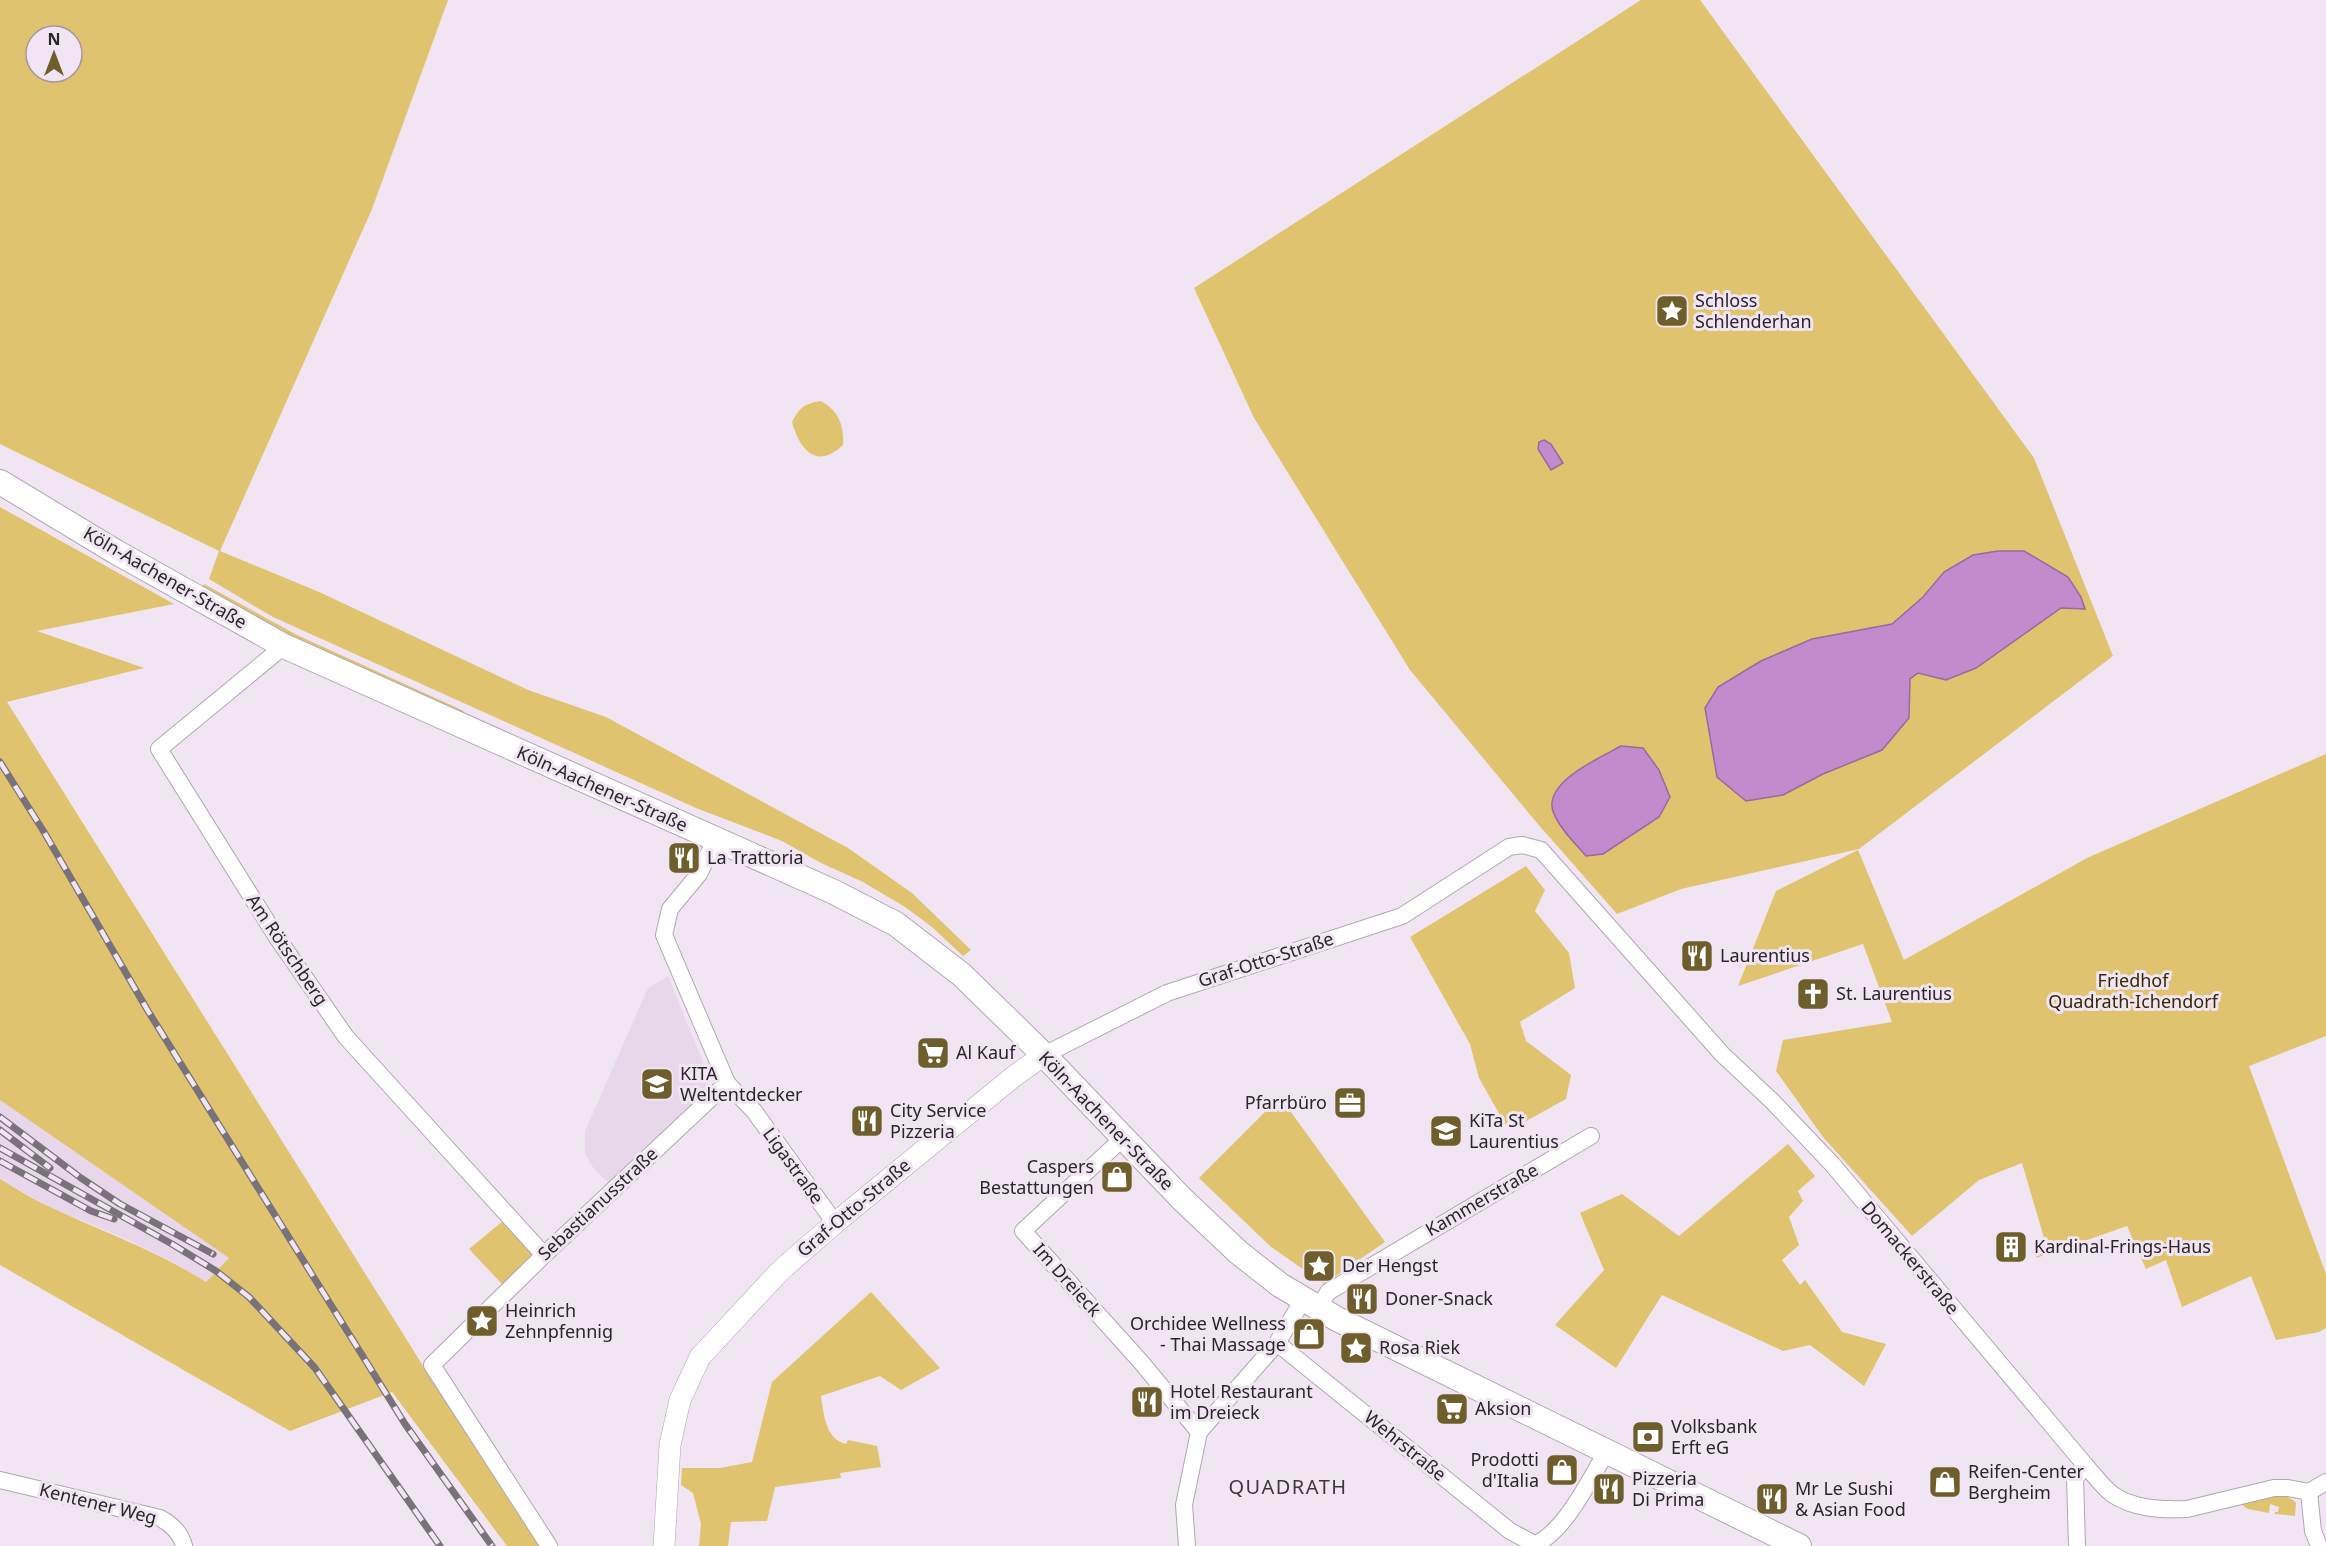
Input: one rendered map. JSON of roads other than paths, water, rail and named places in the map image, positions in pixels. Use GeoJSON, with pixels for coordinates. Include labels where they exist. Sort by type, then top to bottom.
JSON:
{"type":"FeatureCollection","features":[{"type":"Feature","properties":{"kind":"main road","name":"Köln-Aachener-Straße"},"geometry":{"type":"LineString","coordinates":[[0,482],[116,552],[284,646],[834,892],[896,924],[962,975],[1044,1055],[1182,1199],[1261,1272],[1310,1304],[1798,1546]]}},
{"type":"Feature","properties":{"kind":"street","name":"Am Rötschberg"},"geometry":{"type":"LineString","coordinates":[[284,646],[159,749],[276,936],[346,1037],[544,1255]]}},
{"type":"Feature","properties":{"kind":"street"},"geometry":{"type":"LineString","coordinates":[[715,840],[699,874],[670,909],[664,935],[727,1083]]}},
{"type":"Feature","properties":{"kind":"street","name":"Graf-Otto-Straße"},"geometry":{"type":"LineString","coordinates":[[664,1546],[670,1445],[680,1400],[700,1357],[780,1271],[1013,1077],[1044,1055],[1167,993],[1402,916],[1509,847],[1522,844]]}},
{"type":"Feature","properties":{"kind":"street","name":"Domackerstraße"},"geometry":{"type":"LineString","coordinates":[[1522,844],[1541,850],[1722,1054],[1772,1101],[1832,1164],[2086,1466],[2117,1496],[2135,1504],[2160,1509],[2187,1509],[2274,1488],[2309,1492]]}},
{"type":"Feature","properties":{"kind":"street","name":"Sebastianusstraße"},"geometry":{"type":"LineString","coordinates":[[549,1546],[432,1365],[544,1255],[727,1083]]}},
{"type":"Feature","properties":{"kind":"street","name":"Ligastraße"},"geometry":{"type":"LineString","coordinates":[[727,1083],[754,1111],[835,1223]]}},
{"type":"Feature","properties":{"kind":"street","name":"Kammerstraße"},"geometry":{"type":"LineString","coordinates":[[1187,1546],[1184,1506],[1199,1432],[1310,1304],[1591,1136]]}},
{"type":"Feature","properties":{"kind":"street","name":"Im Dreieck"},"geometry":{"type":"LineString","coordinates":[[1123,1138],[1023,1231],[1141,1362],[1199,1432]]}},
{"type":"Feature","properties":{"kind":"street","name":"Wehrstraße"},"geometry":{"type":"LineString","coordinates":[[1277,1343],[1510,1531],[1535,1546]]}},
{"type":"Feature","properties":{"kind":"street"},"geometry":{"type":"LineString","coordinates":[[1535,1546],[1569,1514],[1607,1451]]}},
{"type":"Feature","properties":{"kind":"street"},"geometry":{"type":"LineString","coordinates":[[2077,1546],[2075,1478],[2086,1466]]}},
{"type":"Feature","properties":{"kind":"street","name":"Kentener Weg"},"geometry":{"type":"LineString","coordinates":[[0,1480],[160,1518],[171,1525],[184,1546]]}},
{"type":"Feature","properties":{"kind":"street"},"geometry":{"type":"LineString","coordinates":[[2319,1546],[2313,1531],[2309,1492],[2326,1482]]}},
{"type":"Feature","properties":{"kind":"railway"},"geometry":{"type":"LineString","coordinates":[[0,762],[44,832],[148,1011],[405,1424],[492,1546]]}},
{"type":"Feature","properties":{"kind":"railway"},"geometry":{"type":"LineString","coordinates":[[0,1117],[81,1178],[120,1204],[213,1254]]}},
{"type":"Feature","properties":{"kind":"railway"},"geometry":{"type":"LineString","coordinates":[[0,1130],[50,1168]]}},
{"type":"Feature","properties":{"kind":"railway"},"geometry":{"type":"LineString","coordinates":[[0,1148],[172,1244],[216,1271],[249,1297],[315,1368],[440,1546]]}},
{"type":"Feature","properties":{"kind":"railway"},"geometry":{"type":"LineString","coordinates":[[0,1161],[91,1211],[114,1219]]}},
{"type":"Feature","properties":{"kind":"place","name":"Schloss Schlenderhan"},"geometry":{"type":"Point","coordinates":[1672,311]}},
{"type":"Feature","properties":{"kind":"place","name":"La Trattoria"},"geometry":{"type":"Point","coordinates":[684,858]}},
{"type":"Feature","properties":{"kind":"place","name":"Laurentius"},"geometry":{"type":"Point","coordinates":[1697,956]}},
{"type":"Feature","properties":{"kind":"place","name":"St. Laurentius"},"geometry":{"type":"Point","coordinates":[1813,994]}},
{"type":"Feature","properties":{"kind":"place","name":"Al Kauf"},"geometry":{"type":"Point","coordinates":[933,1053]}},
{"type":"Feature","properties":{"kind":"place","name":"KITA Weltentdecker"},"geometry":{"type":"Point","coordinates":[657,1084]}},
{"type":"Feature","properties":{"kind":"place","name":"Pfarrbüro"},"geometry":{"type":"Point","coordinates":[1350,1103]}},
{"type":"Feature","properties":{"kind":"place","name":"City Service Pizzeria"},"geometry":{"type":"Point","coordinates":[867,1121]}},
{"type":"Feature","properties":{"kind":"place","name":"KiTa St Laurentius"},"geometry":{"type":"Point","coordinates":[1446,1131]}},
{"type":"Feature","properties":{"kind":"place","name":"Caspers Bestattungen"},"geometry":{"type":"Point","coordinates":[1117,1177]}},
{"type":"Feature","properties":{"kind":"place","name":"Kardinal-Frings-Haus"},"geometry":{"type":"Point","coordinates":[2011,1247]}},
{"type":"Feature","properties":{"kind":"place","name":"Der Hengst"},"geometry":{"type":"Point","coordinates":[1319,1266]}},
{"type":"Feature","properties":{"kind":"place","name":"Doner-Snack"},"geometry":{"type":"Point","coordinates":[1362,1299]}},
{"type":"Feature","properties":{"kind":"place","name":"Heinrich Zehnpfennig"},"geometry":{"type":"Point","coordinates":[482,1321]}},
{"type":"Feature","properties":{"kind":"place","name":"Orchidee Wellness - Thai Massage"},"geometry":{"type":"Point","coordinates":[1309,1334]}},
{"type":"Feature","properties":{"kind":"place","name":"Rosa Riek"},"geometry":{"type":"Point","coordinates":[1356,1348]}},
{"type":"Feature","properties":{"kind":"place","name":"Hotel Restaurant im Dreieck"},"geometry":{"type":"Point","coordinates":[1147,1402]}},
{"type":"Feature","properties":{"kind":"place","name":"Aksion"},"geometry":{"type":"Point","coordinates":[1452,1409]}},
{"type":"Feature","properties":{"kind":"place","name":"Volksbank Erft eG"},"geometry":{"type":"Point","coordinates":[1648,1437]}},
{"type":"Feature","properties":{"kind":"place","name":"Prodotti d'Italia"},"geometry":{"type":"Point","coordinates":[1562,1470]}},
{"type":"Feature","properties":{"kind":"place","name":"Reifen-Center Bergheim"},"geometry":{"type":"Point","coordinates":[1945,1482]}},
{"type":"Feature","properties":{"kind":"place","name":"Pizzeria Di Prima"},"geometry":{"type":"Point","coordinates":[1609,1489]}},
{"type":"Feature","properties":{"kind":"place","name":"Mr Le Sushi & Asian Food"},"geometry":{"type":"Point","coordinates":[1772,1499]}},
{"type":"Feature","properties":{"kind":"district","name":"QUADRATH"},"geometry":{"type":"Point","coordinates":[1288,1487]}},
{"type":"Feature","properties":{"kind":"park label","name":"Friedhof Quadrath-Ichendorf"},"geometry":{"type":"Point","coordinates":[2133,991]}}]}
